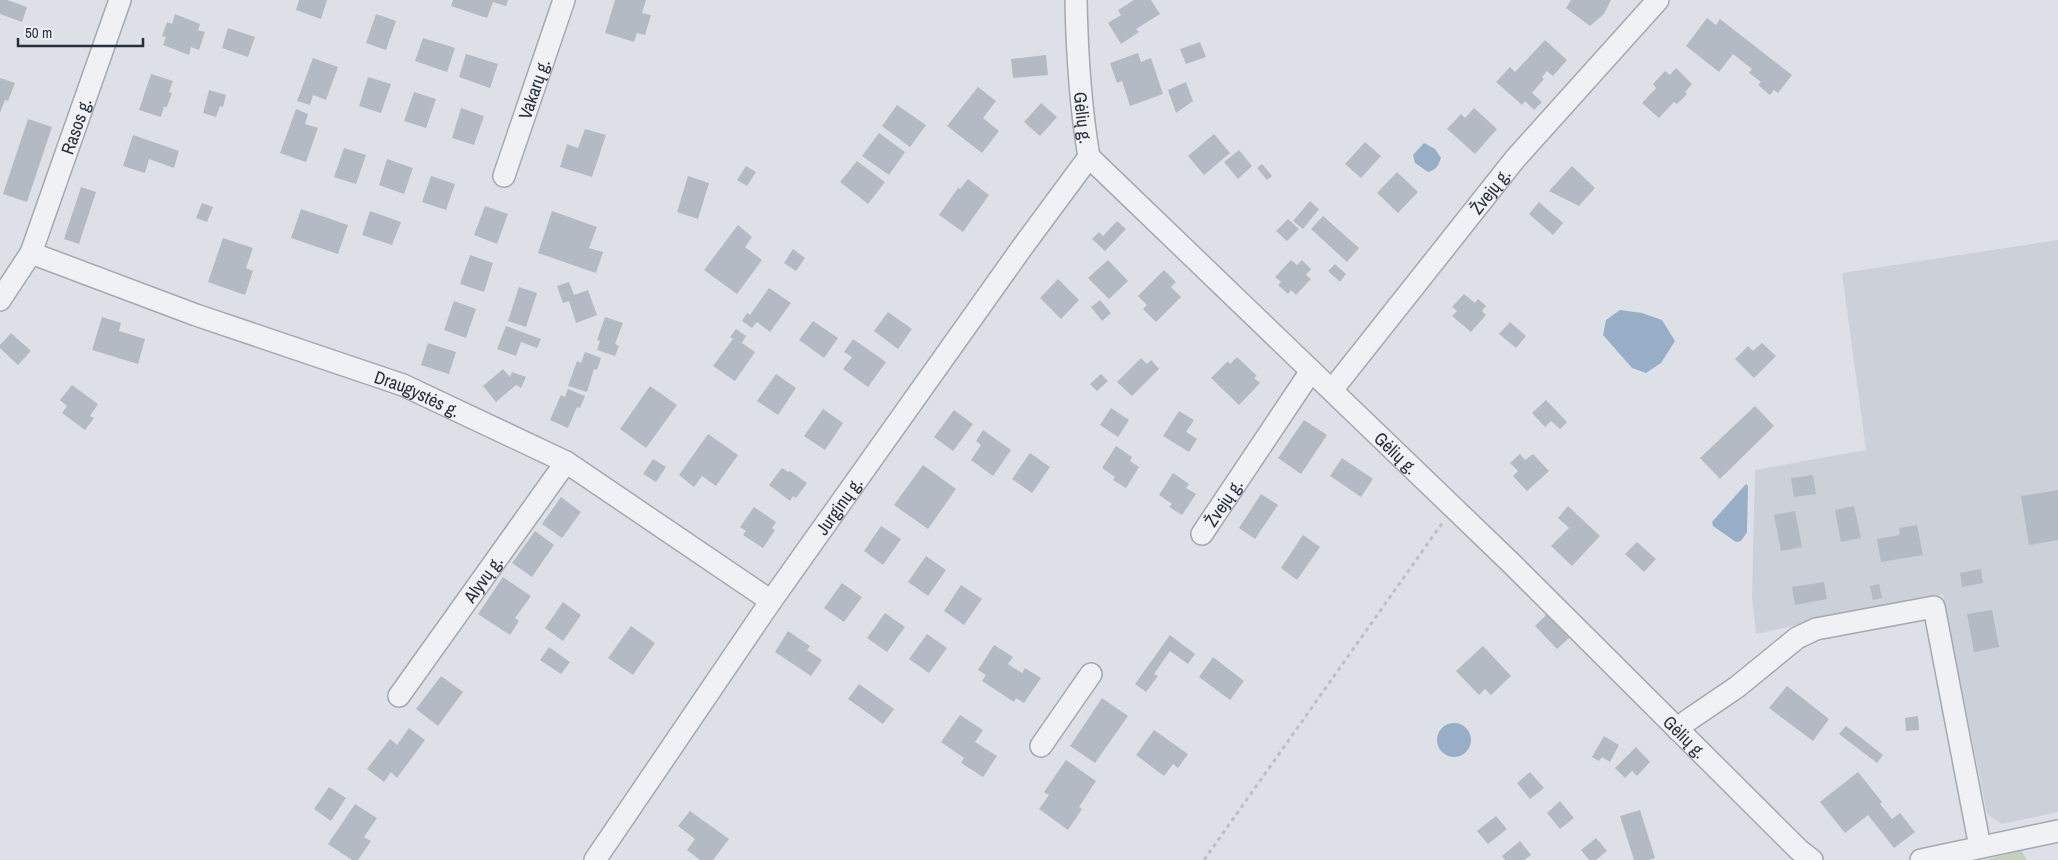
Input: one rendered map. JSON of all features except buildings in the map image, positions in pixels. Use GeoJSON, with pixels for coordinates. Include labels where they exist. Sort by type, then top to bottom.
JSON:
{"type":"FeatureCollection","features":[{"type":"Feature","properties":{"kind":"street","name":"Rasos g."},"geometry":{"type":"LineString","coordinates":[[0,300],[31,253],[120,0]]}},
{"type":"Feature","properties":{"kind":"street","name":"Vakarų g."},"geometry":{"type":"LineString","coordinates":[[504,176],[564,0]]}},
{"type":"Feature","properties":{"kind":"street","name":"Gėlių g."},"geometry":{"type":"LineString","coordinates":[[1076,0],[1076,56],[1089,157],[1454,508],[1678,730],[1799,856]]}},
{"type":"Feature","properties":{"kind":"street","name":"Žvejų g."},"geometry":{"type":"LineString","coordinates":[[1332,390],[1515,158],[1658,0]]}},
{"type":"Feature","properties":{"kind":"street","name":"Jurginų g."},"geometry":{"type":"LineString","coordinates":[[595,860],[771,601],[1021,249],[1089,157]]}},
{"type":"Feature","properties":{"kind":"street","name":"Draugystės g."},"geometry":{"type":"LineString","coordinates":[[31,253],[196,314],[403,385],[566,462],[771,601]]}},
{"type":"Feature","properties":{"kind":"street","name":"Žvejų g."},"geometry":{"type":"LineString","coordinates":[[1202,534],[1311,371]]}},
{"type":"Feature","properties":{"kind":"street","name":"Alyvų g."},"geometry":{"type":"LineString","coordinates":[[399,696],[566,462]]}},
{"type":"Feature","properties":{"kind":"street"},"geometry":{"type":"LineString","coordinates":[[1678,730],[1687,721],[1737,687],[1797,638],[1816,630],[1934,607],[1980,847]]}},
{"type":"Feature","properties":{"kind":"street"},"geometry":{"type":"LineString","coordinates":[[1041,746],[1091,674]]}},
{"type":"Feature","properties":{"kind":"street"},"geometry":{"type":"LineString","coordinates":[[1921,860],[2058,831]]}},
{"type":"Feature","properties":{"kind":"path"},"geometry":{"type":"LineString","coordinates":[[1204,860],[1454,508]]}},
{"type":"Feature","properties":{"kind":"shaded area"},"geometry":{"type":"Polygon","coordinates":[[[2058,240],[2058,812],[2002,824],[1987,814],[1943,594],[1756,634],[1752,598],[1755,470],[1866,450],[1842,273],[2058,240]]]}},
{"type":"Feature","properties":{"kind":"green space"},"geometry":{"type":"Polygon","coordinates":[[[2021,850],[2027,860],[1985,860],[2021,850]]]}},
{"type":"Feature","properties":{"kind":"water"},"geometry":{"type":"Polygon","coordinates":[[[1424,143],[1435,149],[1441,158],[1436,167],[1428,172],[1415,163],[1413,155],[1424,143]]]}},
{"type":"Feature","properties":{"kind":"water"},"geometry":{"type":"Polygon","coordinates":[[[1620,310],[1642,313],[1662,320],[1675,341],[1661,363],[1646,373],[1632,368],[1603,335],[1606,320],[1620,310]]]}},
{"type":"Feature","properties":{"kind":"water"},"geometry":{"type":"Polygon","coordinates":[[[1746,484],[1748,486],[1747,532],[1741,541],[1736,542],[1713,526],[1712,522],[1746,484]]]}},
{"type":"Feature","properties":{"kind":"water"},"geometry":{"type":"Polygon","coordinates":[[[1454,723],[1466,728],[1471,740],[1466,752],[1454,757],[1442,752],[1437,740],[1442,728],[1454,723]]]}}]}
